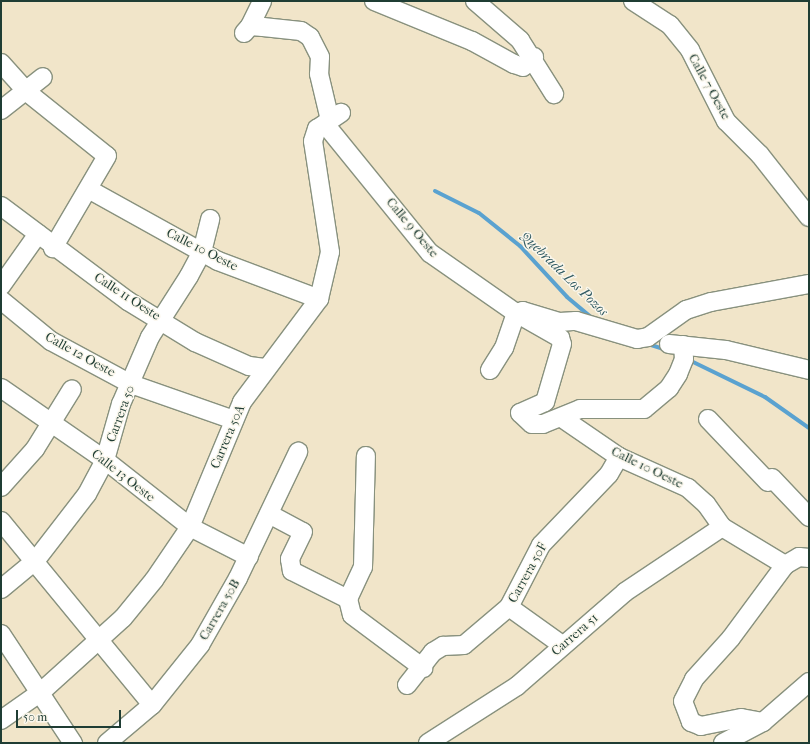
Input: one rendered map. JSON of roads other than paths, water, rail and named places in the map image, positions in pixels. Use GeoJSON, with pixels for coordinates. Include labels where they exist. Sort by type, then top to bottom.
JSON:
{"type":"FeatureCollection","features":[{"type":"Feature","properties":{"kind":"street"},"geometry":{"type":"LineString","coordinates":[[262,1],[247,29],[301,31],[310,37],[320,57],[319,74],[332,119]]}},
{"type":"Feature","properties":{"kind":"street"},"geometry":{"type":"LineString","coordinates":[[374,1],[528,62]]}},
{"type":"Feature","properties":{"kind":"street"},"geometry":{"type":"LineString","coordinates":[[475,1],[520,40],[528,62],[554,94]]}},
{"type":"Feature","properties":{"kind":"street","name":"Calle 7 Oeste"},"geometry":{"type":"LineString","coordinates":[[633,1],[670,24],[690,50],[726,121],[765,161],[809,217]]}},
{"type":"Feature","properties":{"kind":"street"},"geometry":{"type":"LineString","coordinates":[[1,63],[27,92],[103,150],[107,156],[90,190],[53,248]]}},
{"type":"Feature","properties":{"kind":"street"},"geometry":{"type":"LineString","coordinates":[[1,110],[27,92],[43,77]]}},
{"type":"Feature","properties":{"kind":"street","name":"Carrera 50A"},"geometry":{"type":"LineString","coordinates":[[1,720],[41,692],[132,607],[190,527],[234,420],[265,368],[318,298],[330,252],[313,141],[318,130],[332,119]]}},
{"type":"Feature","properties":{"kind":"street","name":"Calle 9 Oeste"},"geometry":{"type":"LineString","coordinates":[[332,119],[430,253],[516,313],[560,338],[562,344],[545,402],[520,413],[532,424],[562,418]]}},
{"type":"Feature","properties":{"kind":"street","name":"Calle 10 Oeste"},"geometry":{"type":"LineString","coordinates":[[90,190],[202,252],[289,290],[318,298]]}},
{"type":"Feature","properties":{"kind":"street","name":"Calle 11 Oeste"},"geometry":{"type":"LineString","coordinates":[[1,206],[38,234],[53,248],[128,301],[160,318],[216,352],[250,366],[265,368]]}},
{"type":"Feature","properties":{"kind":"street","name":"Carrera 50"},"geometry":{"type":"LineString","coordinates":[[1,589],[36,560],[87,494],[105,460],[121,404],[160,318],[181,292],[202,252],[210,220]]}},
{"type":"Feature","properties":{"kind":"street"},"geometry":{"type":"LineString","coordinates":[[1,286],[38,234]]}},
{"type":"Feature","properties":{"kind":"street"},"geometry":{"type":"LineString","coordinates":[[490,370],[504,348],[516,313],[523,311],[560,322],[576,321],[637,338],[648,337],[686,310],[711,302],[809,284]]}},
{"type":"Feature","properties":{"kind":"street","name":"Calle 12 Oeste"},"geometry":{"type":"LineString","coordinates":[[1,300],[51,341],[89,365],[131,384],[234,420]]}},
{"type":"Feature","properties":{"kind":"street"},"geometry":{"type":"LineString","coordinates":[[562,418],[580,409],[637,410],[654,402],[669,388],[684,359],[676,345],[726,350],[809,370]]}},
{"type":"Feature","properties":{"kind":"street","name":"Calle 13 Oeste"},"geometry":{"type":"LineString","coordinates":[[1,389],[105,460],[190,527],[249,557]]}},
{"type":"Feature","properties":{"kind":"street"},"geometry":{"type":"LineString","coordinates":[[1,487],[35,449],[52,424],[72,389]]}},
{"type":"Feature","properties":{"kind":"street","name":"Calle 10 Oeste"},"geometry":{"type":"LineString","coordinates":[[562,418],[620,457],[688,488],[706,504],[722,527],[785,565]]}},
{"type":"Feature","properties":{"kind":"street"},"geometry":{"type":"LineString","coordinates":[[708,419],[809,517]]}},
{"type":"Feature","properties":{"kind":"street","name":"Carrera 50B"},"geometry":{"type":"LineString","coordinates":[[107,743],[152,705],[200,644],[249,557],[298,452]]}},
{"type":"Feature","properties":{"kind":"street"},"geometry":{"type":"LineString","coordinates":[[366,456],[363,566],[348,599],[352,615],[423,668]]}},
{"type":"Feature","properties":{"kind":"street","name":"Carrera 50F"},"geometry":{"type":"LineString","coordinates":[[407,685],[423,668],[433,652],[443,646],[464,645],[509,607],[541,545],[609,474],[620,457]]}},
{"type":"Feature","properties":{"kind":"street"},"geometry":{"type":"LineString","coordinates":[[269,514],[303,532],[290,566],[312,582],[348,599]]}},
{"type":"Feature","properties":{"kind":"street"},"geometry":{"type":"LineString","coordinates":[[1,521],[36,560],[100,638],[152,705]]}},
{"type":"Feature","properties":{"kind":"street","name":"Carrera 51"},"geometry":{"type":"LineString","coordinates":[[428,743],[516,686],[625,592],[722,527]]}},
{"type":"Feature","properties":{"kind":"street"},"geometry":{"type":"LineString","coordinates":[[763,722],[741,718],[701,726],[691,722],[683,701],[694,679],[731,638],[785,565],[799,557],[809,558]]}},
{"type":"Feature","properties":{"kind":"street"},"geometry":{"type":"LineString","coordinates":[[509,607],[562,645]]}},
{"type":"Feature","properties":{"kind":"street"},"geometry":{"type":"LineString","coordinates":[[1,634],[41,692],[73,743]]}},
{"type":"Feature","properties":{"kind":"street"},"geometry":{"type":"LineString","coordinates":[[723,743],[763,722],[809,682]]}},
{"type":"Feature","properties":{"kind":"waterway","name":"Quebrada Los Pozos"},"geometry":{"type":"LineString","coordinates":[[435,191],[479,213],[520,246],[567,297],[593,319]]}},
{"type":"Feature","properties":{"kind":"waterway","name":"Quebrada Los Pozos"},"geometry":{"type":"LineString","coordinates":[[648,344],[666,350]]}},
{"type":"Feature","properties":{"kind":"waterway","name":"Quebrada Los Pozos"},"geometry":{"type":"LineString","coordinates":[[689,360],[765,397],[809,428]]}}]}
